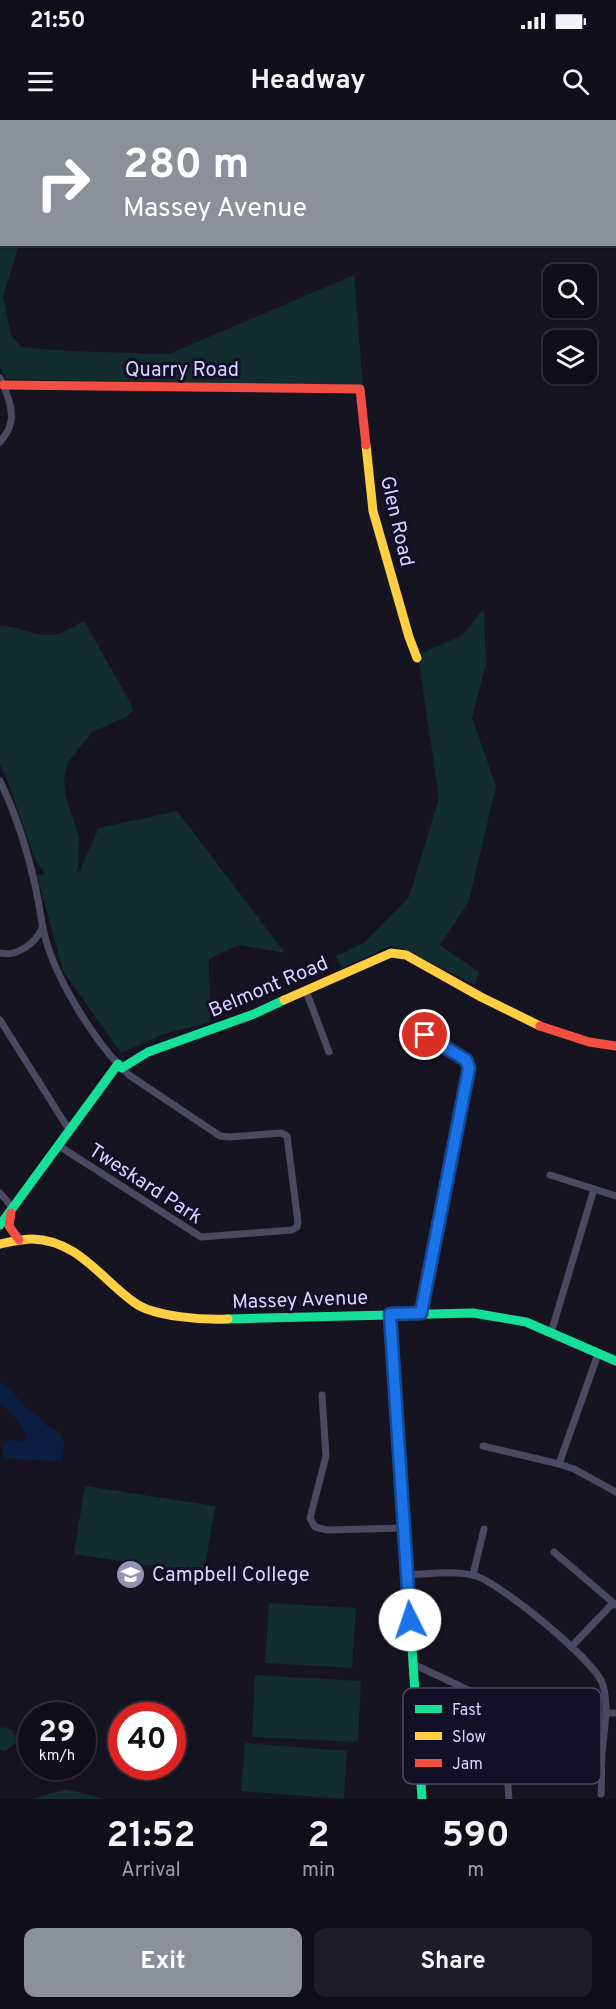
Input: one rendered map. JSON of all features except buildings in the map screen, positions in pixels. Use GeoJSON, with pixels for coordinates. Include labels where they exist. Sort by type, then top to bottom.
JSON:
{"type":"FeatureCollection","features":[{"type":"Feature","properties":{"kind":"street","name":"Quarry Road"},"geometry":{"type":"LineString","coordinates":[[2,381],[116,387],[228,386],[360,389]]}},
{"type":"Feature","properties":{"kind":"street"},"geometry":{"type":"LineString","coordinates":[[0,442],[11,424],[11,413],[2,381]]}},
{"type":"Feature","properties":{"kind":"street","name":"Glen Road"},"geometry":{"type":"LineString","coordinates":[[360,389],[373,511],[417,658]]}},
{"type":"Feature","properties":{"kind":"street"},"geometry":{"type":"LineString","coordinates":[[0,781],[25,843],[38,897],[42,928],[52,960],[72,998],[120,1066]]}},
{"type":"Feature","properties":{"kind":"street"},"geometry":{"type":"LineString","coordinates":[[0,953],[16,952],[38,937],[42,928]]}},
{"type":"Feature","properties":{"kind":"street","name":"Belmont Road"},"geometry":{"type":"LineString","coordinates":[[0,1225],[120,1066],[148,1052],[243,1018],[380,957],[398,953],[406,956],[539,1024],[579,1039],[616,1046]]}},
{"type":"Feature","properties":{"kind":"street"},"geometry":{"type":"LineString","coordinates":[[306,991],[329,1052]]}},
{"type":"Feature","properties":{"kind":"street"},"geometry":{"type":"LineString","coordinates":[[0,1020],[71,1130]]}},
{"type":"Feature","properties":{"kind":"street"},"geometry":{"type":"LineString","coordinates":[[421,1313],[469,1068],[466,1060],[425,1035]]}},
{"type":"Feature","properties":{"kind":"street","name":"Tweskard Park"},"geometry":{"type":"LineString","coordinates":[[59,1146],[201,1238],[292,1230],[297,1227],[287,1136],[281,1133],[220,1136],[129,1075],[120,1066]]}},
{"type":"Feature","properties":{"kind":"street"},"geometry":{"type":"LineString","coordinates":[[550,1175],[616,1196]]}},
{"type":"Feature","properties":{"kind":"street"},"geometry":{"type":"LineString","coordinates":[[551,1333],[594,1189]]}},
{"type":"Feature","properties":{"kind":"street"},"geometry":{"type":"LineString","coordinates":[[0,1193],[13,1208],[9,1226],[19,1240]]}},
{"type":"Feature","properties":{"kind":"street","name":"Massey Avenue"},"geometry":{"type":"LineString","coordinates":[[0,1244],[19,1240],[46,1241],[65,1247],[85,1258],[136,1304],[190,1318],[473,1313],[526,1322],[616,1361]]}},
{"type":"Feature","properties":{"kind":"street"},"geometry":{"type":"LineString","coordinates":[[390,1314],[415,1688]]}},
{"type":"Feature","properties":{"kind":"street"},"geometry":{"type":"LineString","coordinates":[[559,1464],[598,1354]]}},
{"type":"Feature","properties":{"kind":"street"},"geometry":{"type":"LineString","coordinates":[[322,1395],[326,1456],[311,1512],[313,1523],[319,1529],[327,1530],[403,1528]]}},
{"type":"Feature","properties":{"kind":"street"},"geometry":{"type":"LineString","coordinates":[[483,1446],[574,1469],[616,1492]]}},
{"type":"Feature","properties":{"kind":"street"},"geometry":{"type":"LineString","coordinates":[[473,1575],[484,1528]]}},
{"type":"Feature","properties":{"kind":"street"},"geometry":{"type":"LineString","coordinates":[[554,1552],[615,1604],[571,1647]]}},
{"type":"Feature","properties":{"kind":"street"},"geometry":{"type":"LineString","coordinates":[[407,1575],[437,1573],[473,1575],[483,1579],[535,1614],[597,1672],[603,1685],[606,1713],[601,1794]]}},
{"type":"Feature","properties":{"kind":"street"},"geometry":{"type":"LineString","coordinates":[[413,1664],[464,1688]]}},
{"type":"Feature","properties":{"kind":"street"},"geometry":{"type":"LineString","coordinates":[[606,1713],[616,1713]]}},
{"type":"Feature","properties":{"kind":"street"},"geometry":{"type":"LineString","coordinates":[[421,1784],[422,1799]]}},
{"type":"Feature","properties":{"kind":"street"},"geometry":{"type":"LineString","coordinates":[[508,1784],[509,1799]]}},
{"type":"Feature","properties":{"kind":"green space"},"geometry":{"type":"Polygon","coordinates":[[[0,246],[18,246],[3,297],[11,335],[22,347],[66,351],[169,354],[354,275],[363,386],[6,379],[0,367],[0,246]]]}},
{"type":"Feature","properties":{"kind":"green space"},"geometry":{"type":"Polygon","coordinates":[[[484,608],[486,665],[472,718],[496,786],[469,901],[440,945],[479,972],[475,985],[404,949],[390,946],[342,968],[336,956],[365,942],[409,897],[439,798],[418,655],[463,635],[484,608]]]}},
{"type":"Feature","properties":{"kind":"green space"},"geometry":{"type":"Polygon","coordinates":[[[84,621],[133,710],[126,717],[92,732],[67,764],[64,781],[66,797],[79,837],[76,873],[79,872],[99,828],[177,811],[285,953],[239,945],[209,959],[210,1022],[164,1034],[121,1053],[63,971],[37,875],[45,874],[34,857],[0,765],[0,626],[53,635],[84,621]]]}},
{"type":"Feature","properties":{"kind":"green space"},"geometry":{"type":"Polygon","coordinates":[[[85,1486],[215,1506],[204,1574],[74,1554],[85,1486]]]}},
{"type":"Feature","properties":{"kind":"green space"},"geometry":{"type":"Polygon","coordinates":[[[269,1603],[356,1608],[352,1668],[265,1663],[269,1603]]]}},
{"type":"Feature","properties":{"kind":"green space"},"geometry":{"type":"Polygon","coordinates":[[[255,1675],[361,1681],[358,1742],[252,1737],[255,1675]]]}},
{"type":"Feature","properties":{"kind":"green space"},"geometry":{"type":"Polygon","coordinates":[[[0,1728],[12,1730],[17,1738],[15,1744],[5,1751],[0,1750],[0,1728]]]}},
{"type":"Feature","properties":{"kind":"green space"},"geometry":{"type":"Polygon","coordinates":[[[245,1743],[347,1751],[344,1799],[241,1791],[245,1743]]]}},
{"type":"Feature","properties":{"kind":"green space"},"geometry":{"type":"Polygon","coordinates":[[[66,1789],[105,1799],[32,1799],[66,1789]]]}},
{"type":"Feature","properties":{"kind":"water"},"geometry":{"type":"Polygon","coordinates":[[[0,1382],[12,1390],[24,1406],[39,1416],[45,1425],[59,1431],[64,1442],[62,1461],[3,1459],[2,1447],[9,1440],[21,1442],[27,1437],[12,1414],[0,1404],[0,1382]]]}},
{"type":"Feature","properties":{"kind":"traffic: fast"},"geometry":{"type":"LineString","coordinates":[[0,1225],[118,1064],[122,1068],[148,1052],[254,1014],[284,1000]]}},
{"type":"Feature","properties":{"kind":"traffic: fast"},"geometry":{"type":"LineString","coordinates":[[228,1319],[473,1313],[526,1322],[616,1361]]}},
{"type":"Feature","properties":{"kind":"traffic: fast"},"geometry":{"type":"LineString","coordinates":[[405,1541],[415,1688]]}},
{"type":"Feature","properties":{"kind":"traffic: fast"},"geometry":{"type":"LineString","coordinates":[[421,1784],[422,1799]]}},
{"type":"Feature","properties":{"kind":"traffic: slow"},"geometry":{"type":"LineString","coordinates":[[366,445],[373,511],[417,658]]}},
{"type":"Feature","properties":{"kind":"traffic: slow"},"geometry":{"type":"LineString","coordinates":[[284,1000],[391,953],[406,955],[481,997],[540,1026]]}},
{"type":"Feature","properties":{"kind":"traffic: slow"},"geometry":{"type":"LineString","coordinates":[[0,1244],[28,1239],[48,1241],[76,1253],[143,1308],[180,1317],[228,1319]]}},
{"type":"Feature","properties":{"kind":"traffic: jam"},"geometry":{"type":"LineString","coordinates":[[3,385],[360,389],[366,445]]}},
{"type":"Feature","properties":{"kind":"traffic: jam"},"geometry":{"type":"LineString","coordinates":[[540,1026],[589,1042],[616,1046]]}},
{"type":"Feature","properties":{"kind":"traffic: jam"},"geometry":{"type":"LineString","coordinates":[[11,1213],[9,1226],[19,1240]]}},
{"type":"Feature","properties":{"kind":"traffic: jam"},"geometry":{"type":"LineString","coordinates":[[390,1314],[405,1541]]}},
{"type":"Feature","properties":{"kind":"place","name":"Campbell College"},"geometry":{"type":"Point","coordinates":[131,1574]}},
{"type":"Feature","properties":{"kind":"route"},"geometry":{"type":"LineString","coordinates":[[410,1620],[390,1314],[421,1313],[469,1068],[466,1060],[425,1035]]}}]}
